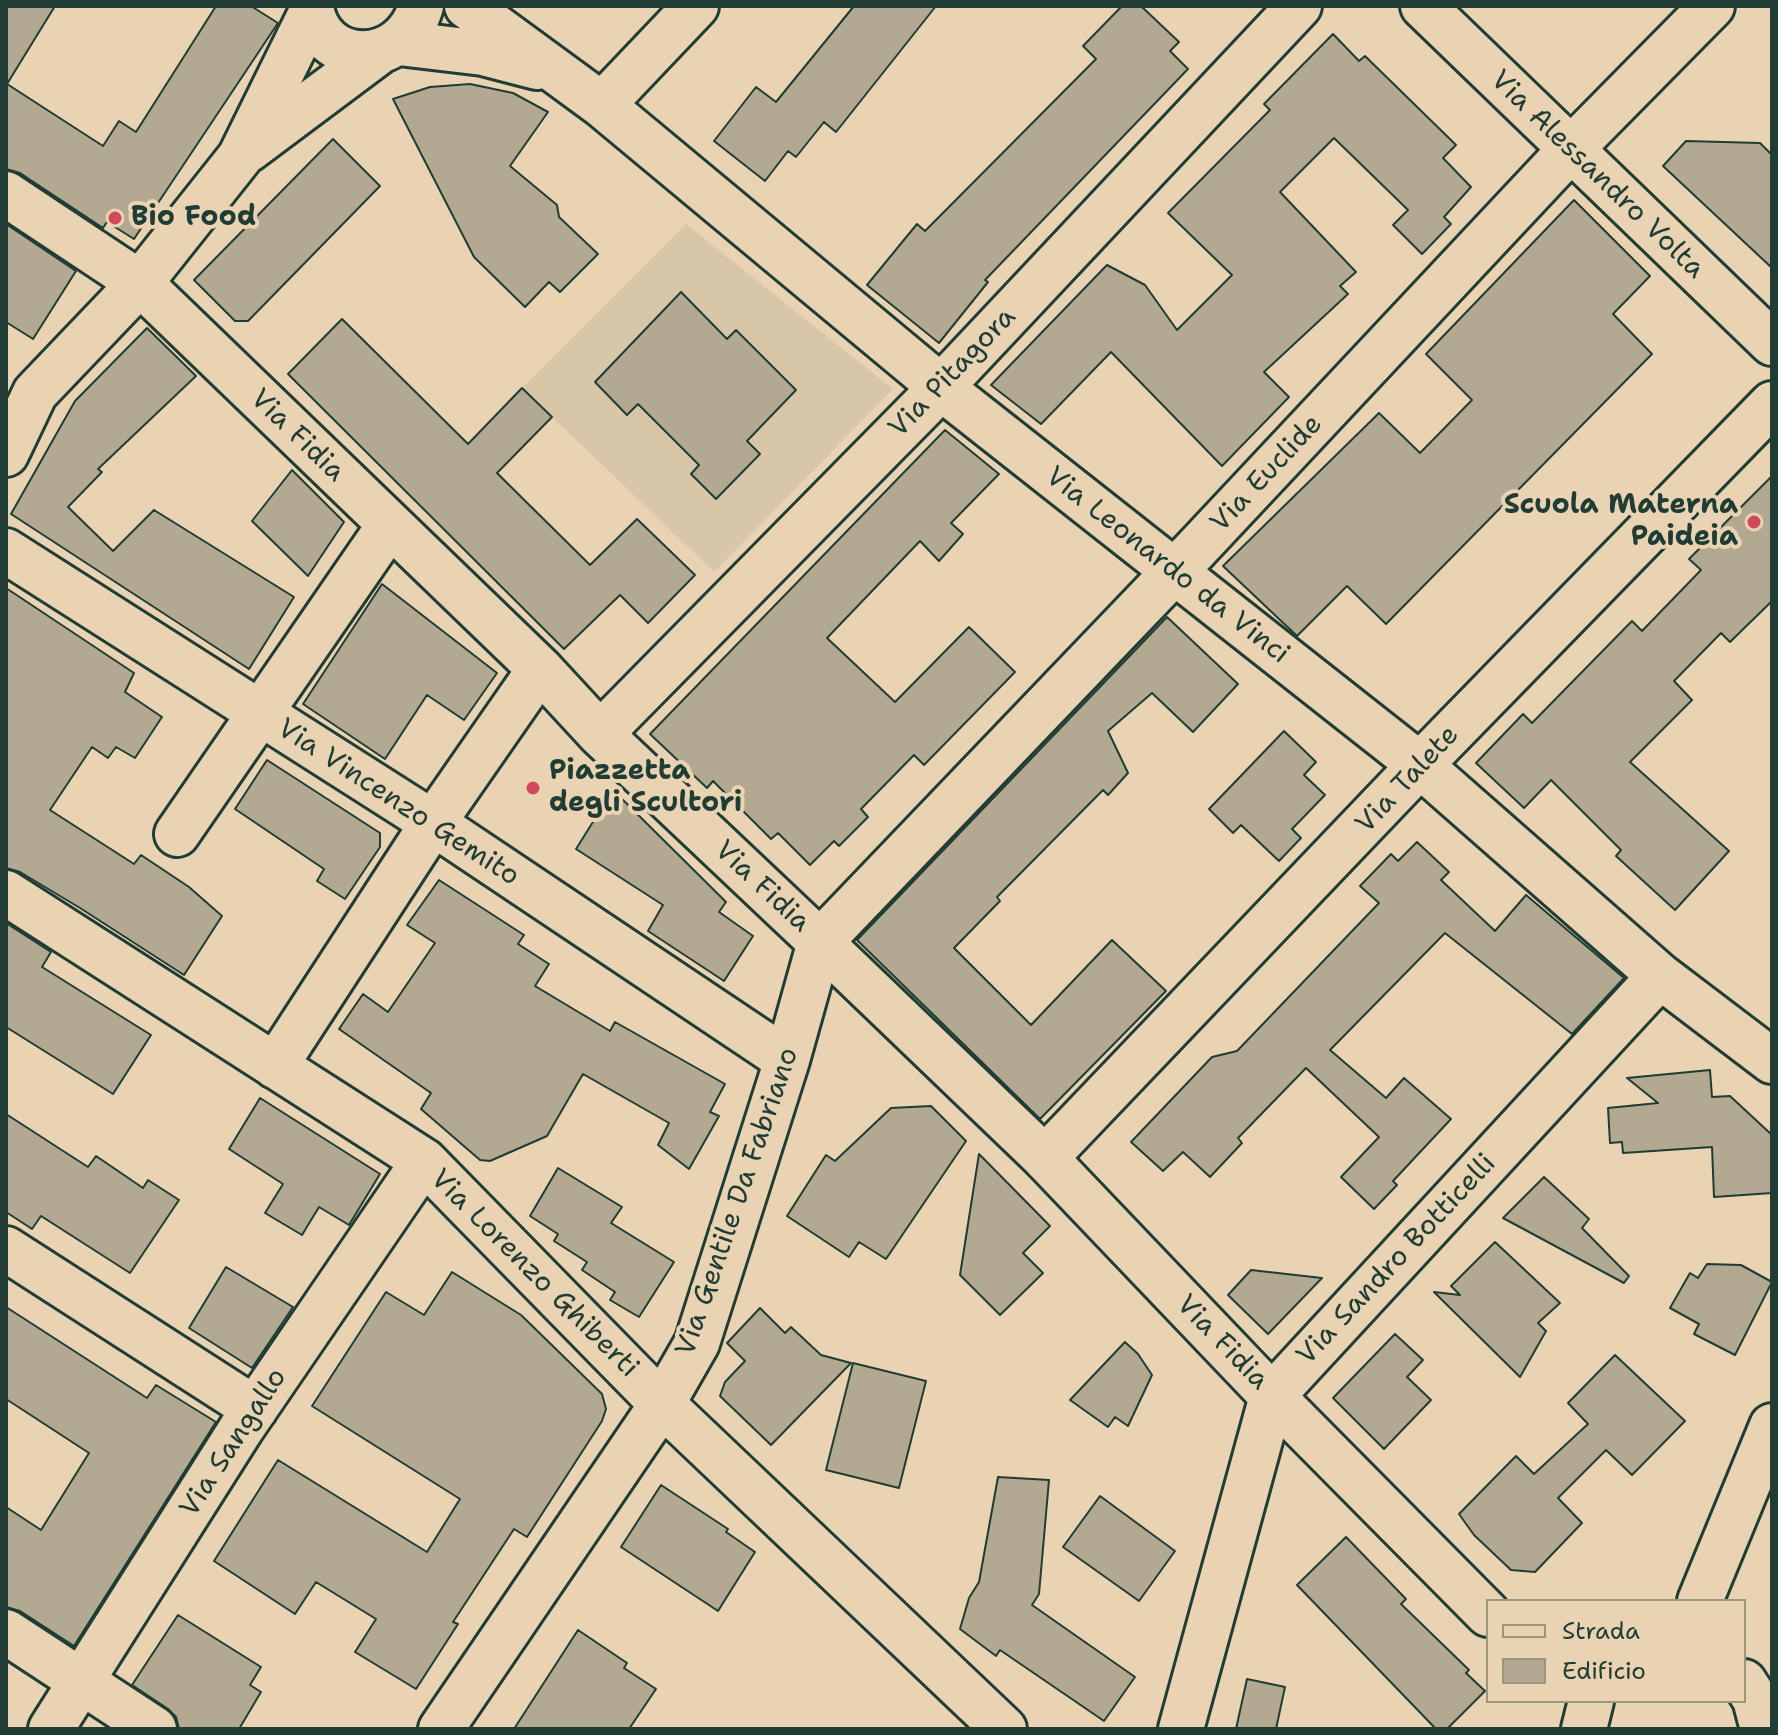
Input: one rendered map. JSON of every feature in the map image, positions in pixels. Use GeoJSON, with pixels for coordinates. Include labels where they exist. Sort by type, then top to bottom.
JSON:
{"type":"FeatureCollection","features":[{"type":"Feature","properties":{"kind":"street"},"geometry":{"type":"LineString","coordinates":[[240,157],[414,28],[421,6]]}},
{"type":"Feature","properties":{"kind":"street","name":"Via Leonardo da Vinci"},"geometry":{"type":"LineString","coordinates":[[467,6],[602,105],[941,387],[1420,765],[1660,976],[1772,1061]]}},
{"type":"Feature","properties":{"kind":"street"},"geometry":{"type":"LineString","coordinates":[[602,105],[696,6]]}},
{"type":"Feature","properties":{"kind":"street","name":"Via Pitagora"},"geometry":{"type":"LineString","coordinates":[[600,734],[941,387],[1299,6]]}},
{"type":"Feature","properties":{"kind":"street","name":"Via Alessandro Volta"},"geometry":{"type":"LineString","coordinates":[[1423,6],[1772,343]]}},
{"type":"Feature","properties":{"kind":"street","name":"Via Euclide"},"geometry":{"type":"LineString","coordinates":[[820,942],[1174,572],[1570,150],[1712,6]]}},
{"type":"Feature","properties":{"kind":"street"},"geometry":{"type":"LineString","coordinates":[[6,454],[35,393],[140,283],[240,157],[312,8]]}},
{"type":"Feature","properties":{"kind":"street","name":"Via Leonardo da Vinci"},"geometry":{"type":"LineString","coordinates":[[312,8],[321,30],[337,45],[357,53],[389,48],[483,53],[559,73]]}},
{"type":"Feature","properties":{"kind":"street","name":"Via Fidia"},"geometry":{"type":"LineString","coordinates":[[6,194],[140,283],[540,669],[600,734],[1045,1158],[1272,1396],[1486,1612]]}},
{"type":"Feature","properties":{"kind":"street","name":"Via Talete"},"geometry":{"type":"LineString","coordinates":[[1045,1158],[1420,765],[1772,404]]}},
{"type":"Feature","properties":{"kind":"street"},"geometry":{"type":"LineString","coordinates":[[177,834],[389,526]]}},
{"type":"Feature","properties":{"kind":"street","name":"Via Vincenzo Gemito"},"geometry":{"type":"LineString","coordinates":[[6,551],[433,823],[787,1060]]}},
{"type":"Feature","properties":{"kind":"street"},"geometry":{"type":"LineString","coordinates":[[275,1066],[433,823],[540,669]]}},
{"type":"Feature","properties":{"kind":"street","name":"Via Lorenzo Ghiberti"},"geometry":{"type":"LineString","coordinates":[[6,893],[424,1161],[662,1404],[1004,1729]]}},
{"type":"Feature","properties":{"kind":"street","name":"Via Gentile Da Fabriano"},"geometry":{"type":"LineString","coordinates":[[441,1729],[662,1404],[697,1343],[787,1060],[820,942]]}},
{"type":"Feature","properties":{"kind":"street","name":"Via Sandro Botticelli"},"geometry":{"type":"LineString","coordinates":[[1181,1729],[1272,1396],[1660,976]]}},
{"type":"Feature","properties":{"kind":"street","name":"Via Sangallo"},"geometry":{"type":"LineString","coordinates":[[51,1729],[255,1409],[424,1161]]}},
{"type":"Feature","properties":{"kind":"street"},"geometry":{"type":"LineString","coordinates":[[6,1249],[255,1409]]}},
{"type":"Feature","properties":{"kind":"street"},"geometry":{"type":"LineString","coordinates":[[1701,1599],[1772,1426]]}},
{"type":"Feature","properties":{"kind":"street"},"geometry":{"type":"LineString","coordinates":[[6,1632],[154,1729]]}},
{"type":"Feature","properties":{"kind":"street"},"geometry":{"type":"LineString","coordinates":[[1746,1685],[1755,1699],[1763,1729]]}},
{"type":"Feature","properties":{"kind":"shaded area"},"geometry":{"type":"Polygon","coordinates":[[[686,224],[893,389],[714,572],[522,388],[686,224]]]}},
{"type":"Feature","properties":{"kind":"building"},"geometry":{"type":"Polygon","coordinates":[[[6,6],[55,6],[7,84],[103,146],[119,121],[136,132],[216,6],[251,6],[278,23],[134,239],[107,222],[103,228],[20,173],[6,169],[6,6]]]}},
{"type":"Feature","properties":{"kind":"building"},"geometry":{"type":"Polygon","coordinates":[[[854,6],[936,6],[836,132],[824,122],[796,157],[788,151],[765,181],[714,141],[756,87],[776,102],[854,6]]]}},
{"type":"Feature","properties":{"kind":"building"},"geometry":{"type":"Polygon","coordinates":[[[1122,6],[1141,6],[1179,42],[1170,51],[1188,69],[985,280],[988,282],[939,343],[867,285],[917,224],[925,231],[1096,59],[1083,46],[1122,6]]]}},
{"type":"Feature","properties":{"kind":"building"},"geometry":{"type":"Polygon","coordinates":[[[1333,34],[1359,61],[1365,56],[1456,145],[1443,158],[1471,187],[1444,217],[1451,224],[1422,254],[1393,225],[1408,210],[1334,138],[1280,192],[1356,272],[1340,286],[1348,294],[1264,372],[1289,397],[1222,466],[1111,352],[1041,424],[991,385],[1107,265],[1145,285],[1177,330],[1232,275],[1168,213],[1270,110],[1264,104],[1333,34]]]}},
{"type":"Feature","properties":{"kind":"building"},"geometry":{"type":"Polygon","coordinates":[[[470,84],[513,93],[548,112],[510,166],[557,205],[559,217],[598,254],[560,292],[549,282],[525,307],[474,257],[393,99],[430,87],[470,84]]]}},
{"type":"Feature","properties":{"kind":"building"},"geometry":{"type":"Polygon","coordinates":[[[333,139],[380,186],[248,321],[235,321],[194,280],[333,139]]]}},
{"type":"Feature","properties":{"kind":"building"},"geometry":{"type":"Polygon","coordinates":[[[1686,141],[1760,143],[1772,155],[1772,268],[1663,166],[1686,141]]]}},
{"type":"Feature","properties":{"kind":"building"},"geometry":{"type":"Polygon","coordinates":[[[1574,200],[1650,276],[1613,314],[1652,354],[1386,624],[1347,586],[1297,636],[1223,566],[1379,413],[1420,453],[1472,400],[1426,354],[1574,200]]]}},
{"type":"Feature","properties":{"kind":"building"},"geometry":{"type":"Polygon","coordinates":[[[6,224],[76,271],[33,339],[6,322],[6,224]]]}},
{"type":"Feature","properties":{"kind":"building"},"geometry":{"type":"Polygon","coordinates":[[[681,292],[727,339],[736,330],[796,390],[747,441],[760,454],[716,499],[691,474],[699,465],[638,404],[627,415],[595,382],[681,292]]]}},
{"type":"Feature","properties":{"kind":"building"},"geometry":{"type":"Polygon","coordinates":[[[342,319],[468,444],[522,388],[552,417],[497,473],[590,565],[637,519],[695,575],[648,623],[620,595],[564,649],[288,374],[342,319]]]}},
{"type":"Feature","properties":{"kind":"building"},"geometry":{"type":"Polygon","coordinates":[[[147,328],[196,376],[98,469],[102,472],[68,507],[113,551],[154,510],[294,597],[249,669],[11,514],[75,401],[147,328]]]}},
{"type":"Feature","properties":{"kind":"building"},"geometry":{"type":"Polygon","coordinates":[[[945,430],[999,474],[951,523],[963,534],[939,561],[920,541],[827,638],[895,702],[969,627],[1015,672],[924,765],[914,755],[861,809],[868,817],[839,846],[834,841],[810,865],[778,833],[771,839],[713,781],[707,788],[650,734],[945,430]]]}},
{"type":"Feature","properties":{"kind":"building"},"geometry":{"type":"Polygon","coordinates":[[[292,470],[344,522],[308,576],[252,521],[292,470]]]}},
{"type":"Feature","properties":{"kind":"building"},"geometry":{"type":"Polygon","coordinates":[[[1772,476],[1772,601],[1730,642],[1721,633],[1674,681],[1692,700],[1630,762],[1729,851],[1675,910],[1616,856],[1621,850],[1551,780],[1524,808],[1476,763],[1523,714],[1532,723],[1632,621],[1642,631],[1701,570],[1689,559],[1772,476]]]}},
{"type":"Feature","properties":{"kind":"building"},"geometry":{"type":"Polygon","coordinates":[[[382,584],[497,673],[464,720],[427,695],[385,759],[303,704],[382,584]]]}},
{"type":"Feature","properties":{"kind":"building"},"geometry":{"type":"Polygon","coordinates":[[[6,588],[134,673],[125,692],[162,717],[135,758],[116,747],[108,758],[92,747],[50,810],[134,864],[141,855],[189,887],[222,916],[184,975],[80,908],[20,872],[6,868],[6,588]]]}},
{"type":"Feature","properties":{"kind":"building"},"geometry":{"type":"Polygon","coordinates":[[[1167,617],[1238,684],[1193,732],[1152,693],[1108,731],[1128,773],[1108,795],[1103,790],[997,897],[1000,901],[954,948],[1031,1025],[1112,940],[1166,991],[1040,1119],[857,940],[1167,617]]]}},
{"type":"Feature","properties":{"kind":"building"},"geometry":{"type":"Polygon","coordinates":[[[1284,731],[1316,762],[1304,775],[1325,795],[1292,829],[1301,838],[1279,861],[1241,825],[1233,833],[1209,809],[1284,731]]]}},
{"type":"Feature","properties":{"kind":"building"},"geometry":{"type":"Polygon","coordinates":[[[267,760],[380,833],[380,847],[345,899],[317,881],[324,869],[235,809],[267,760]]]}},
{"type":"Feature","properties":{"kind":"building"},"geometry":{"type":"Polygon","coordinates":[[[613,790],[726,902],[719,912],[753,936],[724,981],[648,931],[663,905],[576,849],[613,790]]]}},
{"type":"Feature","properties":{"kind":"building"},"geometry":{"type":"Polygon","coordinates":[[[1417,842],[1449,872],[1441,880],[1495,931],[1526,895],[1624,978],[1572,1034],[1445,933],[1330,1050],[1386,1098],[1404,1078],[1451,1119],[1393,1181],[1397,1185],[1374,1209],[1341,1177],[1379,1137],[1306,1068],[1238,1138],[1242,1143],[1210,1177],[1183,1152],[1163,1171],[1131,1142],[1212,1057],[1237,1051],[1379,903],[1360,886],[1391,854],[1398,861],[1417,842]]]}},
{"type":"Feature","properties":{"kind":"building"},"geometry":{"type":"Polygon","coordinates":[[[439,880],[524,935],[518,944],[549,964],[535,986],[610,1031],[615,1022],[725,1084],[710,1112],[719,1116],[689,1169],[658,1145],[669,1123],[583,1074],[547,1136],[490,1161],[480,1160],[421,1109],[431,1093],[339,1029],[363,994],[388,1012],[435,943],[407,925],[439,880]]]}},
{"type":"Feature","properties":{"kind":"building"},"geometry":{"type":"Polygon","coordinates":[[[6,923],[51,952],[42,967],[151,1035],[113,1094],[6,1027],[6,923]]]}},
{"type":"Feature","properties":{"kind":"building"},"geometry":{"type":"Polygon","coordinates":[[[1710,1070],[1712,1097],[1730,1096],[1772,1135],[1772,1193],[1714,1197],[1712,1147],[1623,1153],[1622,1142],[1610,1143],[1608,1108],[1658,1103],[1627,1078],[1710,1070]]]}},
{"type":"Feature","properties":{"kind":"building"},"geometry":{"type":"Polygon","coordinates":[[[260,1098],[380,1174],[349,1225],[319,1207],[302,1235],[265,1213],[283,1184],[229,1149],[260,1098]]]}},
{"type":"Feature","properties":{"kind":"building"},"geometry":{"type":"Polygon","coordinates":[[[931,1106],[966,1141],[886,1259],[859,1242],[849,1257],[787,1216],[826,1155],[835,1161],[891,1108],[931,1106]]]}},
{"type":"Feature","properties":{"kind":"building"},"geometry":{"type":"Polygon","coordinates":[[[6,1114],[88,1167],[96,1156],[143,1188],[148,1180],[179,1200],[130,1273],[41,1216],[32,1229],[6,1212],[6,1114]]]}},
{"type":"Feature","properties":{"kind":"building"},"geometry":{"type":"Polygon","coordinates":[[[979,1154],[1050,1226],[1023,1253],[1043,1273],[1000,1315],[960,1275],[979,1154]]]}},
{"type":"Feature","properties":{"kind":"building"},"geometry":{"type":"Polygon","coordinates":[[[558,1168],[622,1207],[611,1223],[674,1262],[639,1317],[610,1300],[615,1292],[582,1270],[587,1262],[554,1241],[558,1234],[530,1216],[558,1168]]]}},
{"type":"Feature","properties":{"kind":"building"},"geometry":{"type":"Polygon","coordinates":[[[1544,1177],[1589,1219],[1582,1228],[1629,1276],[1624,1283],[1503,1218],[1544,1177]]]}},
{"type":"Feature","properties":{"kind":"building"},"geometry":{"type":"Polygon","coordinates":[[[1495,1242],[1560,1303],[1538,1323],[1546,1331],[1520,1377],[1434,1292],[1460,1295],[1451,1286],[1495,1242]]]}},
{"type":"Feature","properties":{"kind":"building"},"geometry":{"type":"Polygon","coordinates":[[[1707,1264],[1741,1265],[1772,1282],[1735,1355],[1694,1334],[1699,1324],[1670,1308],[1690,1273],[1698,1278],[1707,1264]]]}},
{"type":"Feature","properties":{"kind":"building"},"geometry":{"type":"Polygon","coordinates":[[[226,1267],[293,1307],[252,1368],[189,1328],[226,1267]]]}},
{"type":"Feature","properties":{"kind":"building"},"geometry":{"type":"Polygon","coordinates":[[[1251,1270],[1322,1278],[1268,1334],[1228,1295],[1251,1270]]]}},
{"type":"Feature","properties":{"kind":"building"},"geometry":{"type":"Polygon","coordinates":[[[452,1272],[521,1315],[602,1394],[606,1409],[602,1421],[527,1537],[514,1529],[453,1622],[458,1624],[416,1689],[355,1652],[376,1619],[316,1582],[295,1614],[214,1561],[278,1460],[427,1552],[460,1499],[312,1406],[386,1292],[424,1315],[452,1272]]]}},
{"type":"Feature","properties":{"kind":"building"},"geometry":{"type":"Polygon","coordinates":[[[6,1307],[147,1398],[156,1385],[216,1422],[74,1646],[20,1611],[6,1607],[6,1507],[41,1530],[89,1453],[6,1399],[6,1307]]]}},
{"type":"Feature","properties":{"kind":"building"},"geometry":{"type":"Polygon","coordinates":[[[760,1308],[785,1333],[791,1327],[821,1355],[851,1363],[771,1445],[720,1396],[725,1382],[745,1361],[727,1343],[760,1308]]]}},
{"type":"Feature","properties":{"kind":"building"},"geometry":{"type":"Polygon","coordinates":[[[1395,1334],[1423,1360],[1407,1377],[1431,1400],[1384,1449],[1333,1398],[1395,1334]]]}},
{"type":"Feature","properties":{"kind":"building"},"geometry":{"type":"Polygon","coordinates":[[[1125,1342],[1138,1354],[1152,1375],[1128,1426],[1115,1417],[1108,1427],[1070,1400],[1125,1342]]]}},
{"type":"Feature","properties":{"kind":"building"},"geometry":{"type":"Polygon","coordinates":[[[1615,1355],[1685,1421],[1632,1475],[1606,1450],[1558,1498],[1582,1523],[1535,1572],[1511,1570],[1474,1535],[1459,1514],[1516,1456],[1534,1474],[1588,1424],[1568,1403],[1615,1355]]]}},
{"type":"Feature","properties":{"kind":"building"},"geometry":{"type":"Polygon","coordinates":[[[853,1363],[926,1381],[899,1488],[826,1470],[853,1363]]]}},
{"type":"Feature","properties":{"kind":"building"},"geometry":{"type":"Polygon","coordinates":[[[998,1477],[1049,1480],[1039,1594],[1032,1605],[1135,1677],[1104,1721],[1000,1650],[996,1656],[960,1629],[969,1598],[979,1582],[998,1477]]]}},
{"type":"Feature","properties":{"kind":"building"},"geometry":{"type":"Polygon","coordinates":[[[661,1485],[728,1529],[726,1532],[755,1552],[718,1611],[621,1547],[661,1485]]]}},
{"type":"Feature","properties":{"kind":"building"},"geometry":{"type":"Polygon","coordinates":[[[1100,1496],[1175,1551],[1139,1601],[1063,1547],[1100,1496]]]}},
{"type":"Feature","properties":{"kind":"building"},"geometry":{"type":"Polygon","coordinates":[[[1346,1537],[1406,1599],[1401,1604],[1469,1670],[1466,1673],[1485,1691],[1447,1729],[1436,1729],[1297,1585],[1346,1537]]]}},
{"type":"Feature","properties":{"kind":"building"},"geometry":{"type":"Polygon","coordinates":[[[178,1615],[261,1667],[250,1685],[261,1692],[239,1729],[179,1729],[176,1717],[168,1709],[132,1685],[178,1615]]]}},
{"type":"Feature","properties":{"kind":"building"},"geometry":{"type":"Polygon","coordinates":[[[578,1630],[627,1663],[624,1668],[656,1689],[629,1729],[514,1729],[578,1630]]]}},
{"type":"Feature","properties":{"kind":"building"},"geometry":{"type":"Polygon","coordinates":[[[1247,1679],[1285,1687],[1276,1729],[1236,1729],[1247,1679]]]}},
{"type":"Feature","properties":{"kind":"place","name":"Bio Food"},"geometry":{"type":"Point","coordinates":[115,218]}},
{"type":"Feature","properties":{"kind":"place","name":"Scuola Materna Paideia"},"geometry":{"type":"Point","coordinates":[1754,522]}},
{"type":"Feature","properties":{"kind":"place","name":"Piazzetta degli Scultori"},"geometry":{"type":"Point","coordinates":[533,788]}}]}
